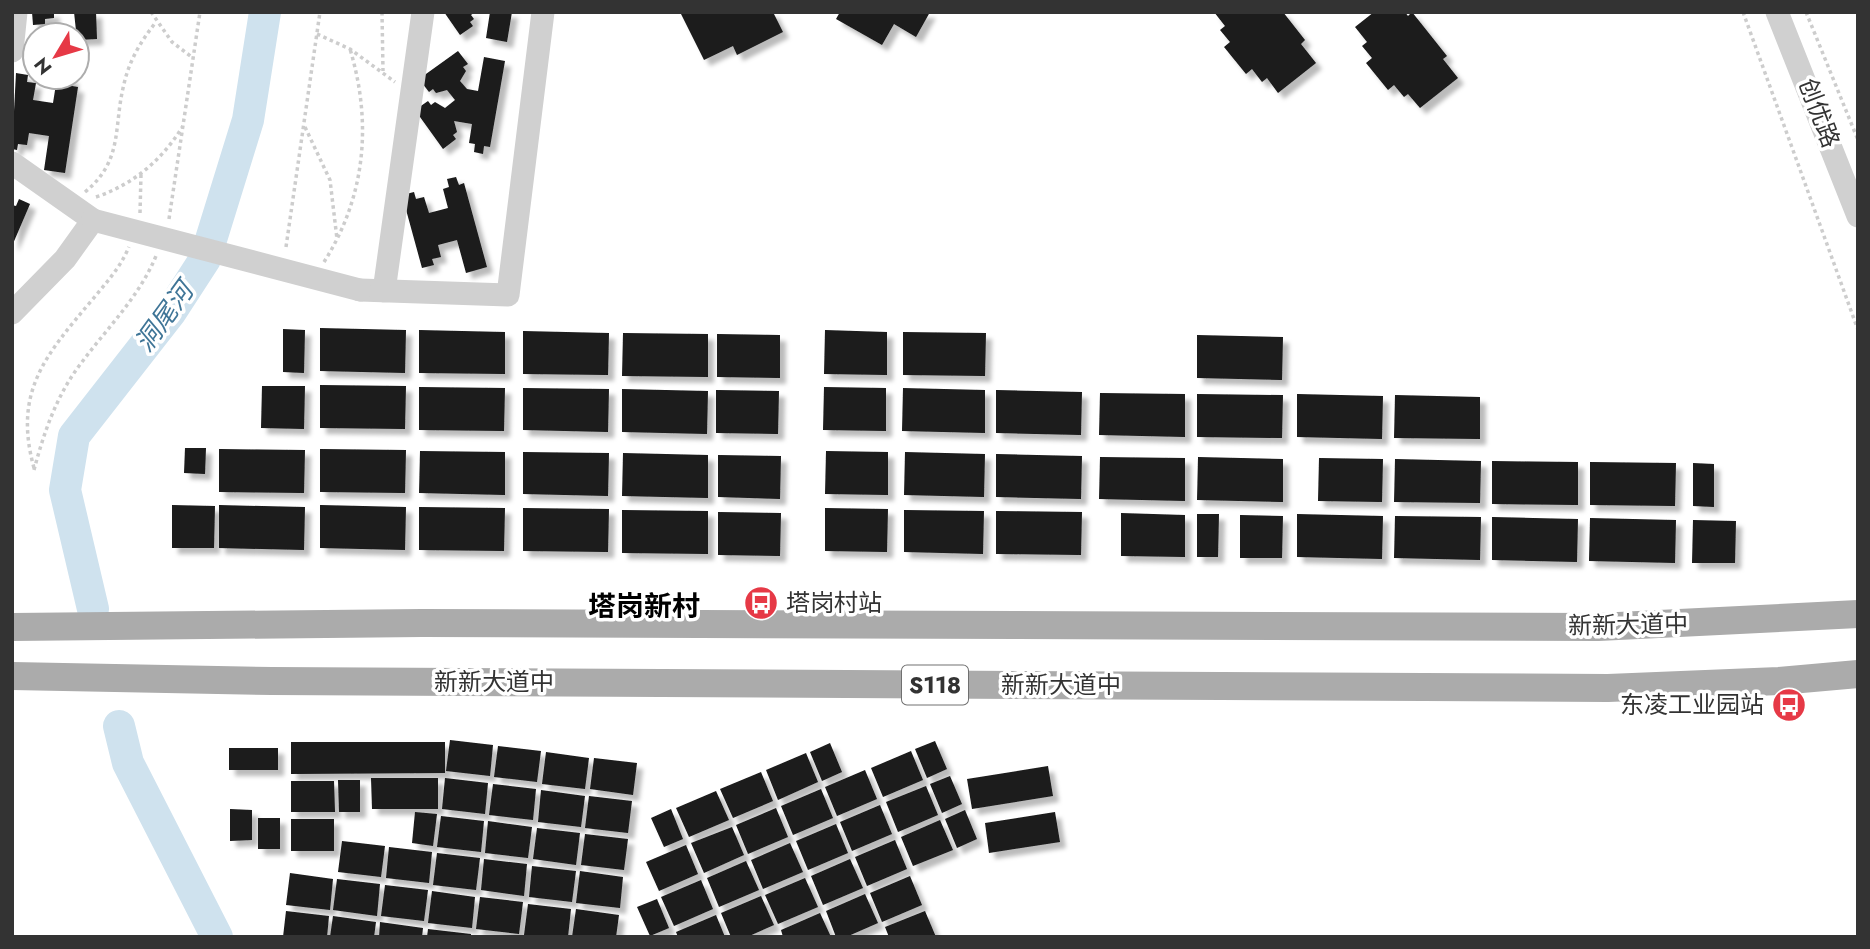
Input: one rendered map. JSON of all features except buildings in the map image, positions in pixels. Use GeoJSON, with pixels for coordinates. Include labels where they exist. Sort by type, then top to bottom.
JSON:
{"type":"FeatureCollection","features":[{"type":"Feature","properties":{"kind":"main road","name":"新新大道中"},"geometry":{"type":"LineString","coordinates":[[12,627],[422,623],[1598,627],[1858,614]]}},
{"type":"Feature","properties":{"kind":"main road","name":"新新大道中"},"geometry":{"type":"LineString","coordinates":[[12,676],[272,681],[1608,688],[1779,681],[1858,674]]}},
{"type":"Feature","properties":{"kind":"street"},"geometry":{"type":"LineString","coordinates":[[12,51],[16,12]]}},
{"type":"Feature","properties":{"kind":"street"},"geometry":{"type":"LineString","coordinates":[[384,291],[423,12]]}},
{"type":"Feature","properties":{"kind":"street"},"geometry":{"type":"LineString","coordinates":[[12,163],[93,220],[360,290],[508,295],[543,12]]}},
{"type":"Feature","properties":{"kind":"street","name":"创优路"},"geometry":{"type":"LineString","coordinates":[[1777,12],[1858,216]]}},
{"type":"Feature","properties":{"kind":"street"},"geometry":{"type":"LineString","coordinates":[[12,313],[65,259],[93,220]]}},
{"type":"Feature","properties":{"kind":"path"},"geometry":{"type":"LineString","coordinates":[[151,12],[173,42],[193,58]]}},
{"type":"Feature","properties":{"kind":"path"},"geometry":{"type":"LineString","coordinates":[[286,247],[320,12]]}},
{"type":"Feature","properties":{"kind":"path"},"geometry":{"type":"LineString","coordinates":[[383,12],[383,71]]}},
{"type":"Feature","properties":{"kind":"path"},"geometry":{"type":"LineString","coordinates":[[1743,12],[1858,330]]}},
{"type":"Feature","properties":{"kind":"path"},"geometry":{"type":"LineString","coordinates":[[1806,12],[1858,140]]}},
{"type":"Feature","properties":{"kind":"path"},"geometry":{"type":"LineString","coordinates":[[69,203],[91,187],[108,165],[118,140],[121,98],[128,69],[156,22]]}},
{"type":"Feature","properties":{"kind":"path"},"geometry":{"type":"LineString","coordinates":[[317,34],[350,49],[383,71],[411,98]]}},
{"type":"Feature","properties":{"kind":"path"},"geometry":{"type":"LineString","coordinates":[[313,278],[337,241],[359,179],[364,135],[361,92],[350,49]]}},
{"type":"Feature","properties":{"kind":"path"},"geometry":{"type":"LineString","coordinates":[[69,203],[107,193],[141,174],[165,152],[184,125]]}},
{"type":"Feature","properties":{"kind":"path"},"geometry":{"type":"LineString","coordinates":[[304,125],[330,180],[337,241]]}},
{"type":"Feature","properties":{"kind":"path"},"geometry":{"type":"LineString","coordinates":[[139,217],[141,174]]}},
{"type":"Feature","properties":{"kind":"path"},"geometry":{"type":"LineString","coordinates":[[34,471],[27,443],[26,414],[31,386],[43,360],[116,272],[132,241]]}},
{"type":"Feature","properties":{"kind":"waterway","name":"洞尾河"},"geometry":{"type":"LineString","coordinates":[[93,609],[65,490],[74,436],[170,313],[205,259],[248,120],[265,12]]}},
{"type":"Feature","properties":{"kind":"waterway","name":"洞尾河"},"geometry":{"type":"LineString","coordinates":[[119,726],[128,763],[217,937]]}},
{"type":"Feature","properties":{"kind":"place","name":"塔岗村站"},"geometry":{"type":"Point","coordinates":[761,603]}},
{"type":"Feature","properties":{"kind":"place","name":"东凌工业园站"},"geometry":{"type":"Point","coordinates":[1789,705]}},
{"type":"Feature","properties":{"kind":"district","name":"塔岗新村"},"geometry":{"type":"Point","coordinates":[644,606]}}]}
